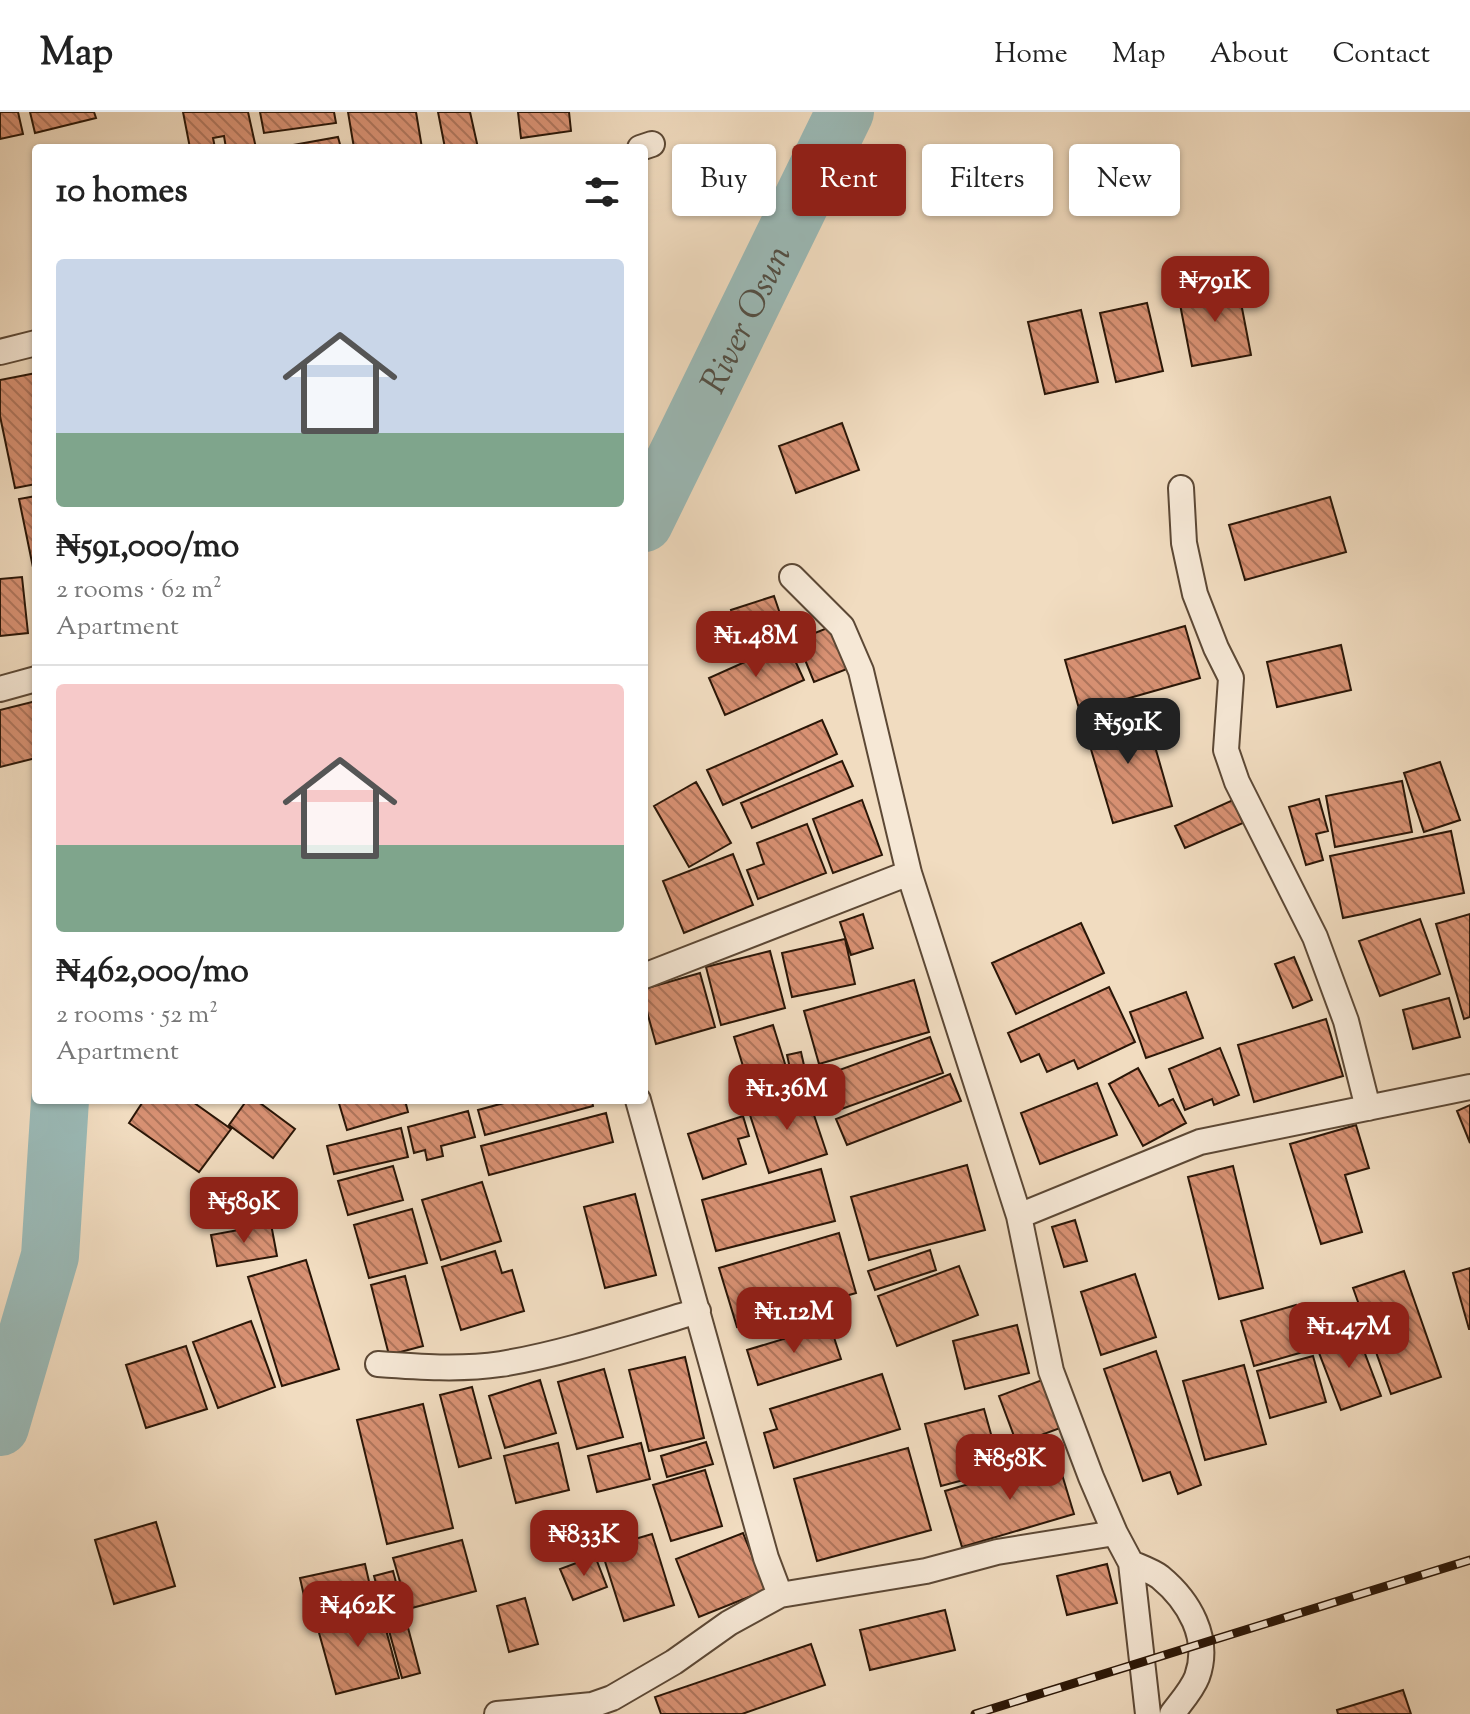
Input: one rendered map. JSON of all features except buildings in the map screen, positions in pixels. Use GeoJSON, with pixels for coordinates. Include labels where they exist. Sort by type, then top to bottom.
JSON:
{"type":"FeatureCollection","features":[{"type":"Feature","properties":{"kind":"street"},"geometry":{"type":"LineString","coordinates":[[0,352],[32,344]]}},
{"type":"Feature","properties":{"kind":"street"},"geometry":{"type":"LineString","coordinates":[[1181,488],[1184,543],[1195,594],[1231,678],[1226,750],[1237,782],[1315,937],[1346,1021],[1368,1108]]}},
{"type":"Feature","properties":{"kind":"street"},"geometry":{"type":"LineString","coordinates":[[792,577],[842,627],[861,671],[909,873],[1019,1216],[1051,1371],[1115,1533],[1131,1563],[1148,1714]]}},
{"type":"Feature","properties":{"kind":"street"},"geometry":{"type":"LineString","coordinates":[[0,689],[32,680]]}},
{"type":"Feature","properties":{"kind":"street"},"geometry":{"type":"LineString","coordinates":[[648,974],[909,873]]}},
{"type":"Feature","properties":{"kind":"street"},"geometry":{"type":"LineString","coordinates":[[1019,1216],[1200,1142],[1470,1087]]}},
{"type":"Feature","properties":{"kind":"street"},"geometry":{"type":"LineString","coordinates":[[639,1104],[766,1558],[780,1595]]}},
{"type":"Feature","properties":{"kind":"street"},"geometry":{"type":"LineString","coordinates":[[378,1364],[430,1368],[500,1364],[579,1346],[698,1311]]}},
{"type":"Feature","properties":{"kind":"street"},"geometry":{"type":"LineString","coordinates":[[497,1714],[592,1705],[612,1698],[674,1662],[729,1623],[780,1595],[926,1571],[997,1552],[1115,1533]]}},
{"type":"Feature","properties":{"kind":"street"},"geometry":{"type":"LineString","coordinates":[[1131,1563],[1158,1576],[1188,1607],[1197,1624],[1201,1652],[1196,1680],[1172,1714]]}},
{"type":"Feature","properties":{"kind":"waterway","name":"River Osun"},"geometry":{"type":"LineString","coordinates":[[648,515],[845,112]]}},
{"type":"Feature","properties":{"kind":"waterway","name":"River Osun"},"geometry":{"type":"LineString","coordinates":[[0,1427],[50,1256],[60,1104]]}},
{"type":"Feature","properties":{"kind":"railway"},"geometry":{"type":"LineString","coordinates":[[975,1714],[1470,1560]]}}]}
